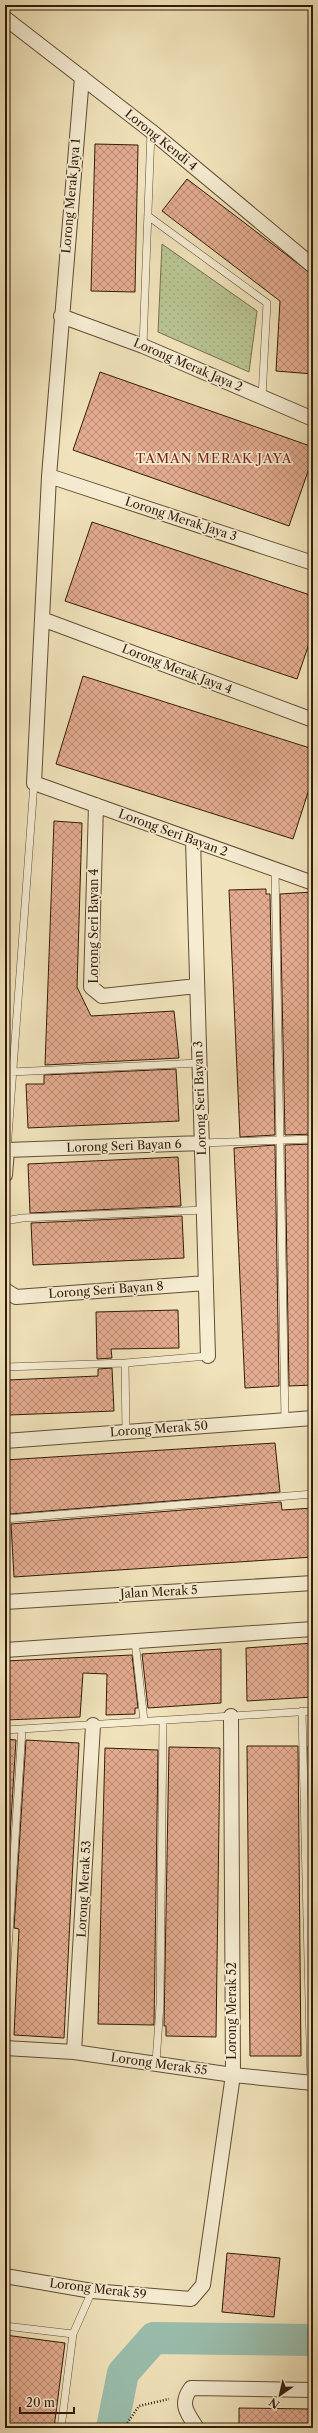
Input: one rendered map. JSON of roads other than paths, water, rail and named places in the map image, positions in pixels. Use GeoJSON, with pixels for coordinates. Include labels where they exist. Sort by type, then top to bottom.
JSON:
{"type":"FeatureCollection","features":[{"type":"Feature","properties":{"kind":"street","name":"Lorong Kendi 4"},"geometry":{"type":"LineString","coordinates":[[5,18],[151,131],[313,266]]}},
{"type":"Feature","properties":{"kind":"street","name":"Lorong Merak Jaya 1"},"geometry":{"type":"LineString","coordinates":[[34,783],[49,476],[61,316],[82,77]]}},
{"type":"Feature","properties":{"kind":"street","name":"Lorong Merak Jaya 2"},"geometry":{"type":"LineString","coordinates":[[61,316],[143,346],[313,418]]}},
{"type":"Feature","properties":{"kind":"street","name":"Lorong Merak Jaya 3"},"geometry":{"type":"LineString","coordinates":[[49,476],[313,563]]}},
{"type":"Feature","properties":{"kind":"street","name":"Lorong Merak Jaya 4"},"geometry":{"type":"LineString","coordinates":[[42,619],[313,720]]}},
{"type":"Feature","properties":{"kind":"street","name":"Lorong Seri Bayan 2"},"geometry":{"type":"LineString","coordinates":[[34,783],[313,883]]}},
{"type":"Feature","properties":{"kind":"street","name":"Lorong Seri Bayan 4"},"geometry":{"type":"LineString","coordinates":[[96,805],[91,987],[102,996],[197,986]]}},
{"type":"Feature","properties":{"kind":"street","name":"Lorong Seri Bayan 3"},"geometry":{"type":"LineString","coordinates":[[193,840],[208,1356]]}},
{"type":"Feature","properties":{"kind":"street","name":"Lorong Seri Bayan 6"},"geometry":{"type":"LineString","coordinates":[[7,1150],[202,1143]]}},
{"type":"Feature","properties":{"kind":"street"},"geometry":{"type":"LineString","coordinates":[[5,1175],[7,1150]]}},
{"type":"Feature","properties":{"kind":"street","name":"Lorong Seri Bayan 8"},"geometry":{"type":"LineString","coordinates":[[6,1291],[16,1297],[206,1283]]}},
{"type":"Feature","properties":{"kind":"street","name":"Lorong Merak 50"},"geometry":{"type":"LineString","coordinates":[[5,1441],[313,1418]]}},
{"type":"Feature","properties":{"kind":"street","name":"Jalan Merak 5"},"geometry":{"type":"LineString","coordinates":[[5,1602],[313,1583]]}},
{"type":"Feature","properties":{"kind":"street"},"geometry":{"type":"LineString","coordinates":[[5,1650],[313,1629]]}},
{"type":"Feature","properties":{"kind":"street","name":"Lorong Merak 52"},"geometry":{"type":"LineString","coordinates":[[191,2299],[203,2285],[233,2075],[231,1716]]}},
{"type":"Feature","properties":{"kind":"street","name":"Lorong Merak 53"},"geometry":{"type":"LineString","coordinates":[[74,2052],[93,1725]]}},
{"type":"Feature","properties":{"kind":"street","name":"Lorong Merak 55"},"geometry":{"type":"LineString","coordinates":[[5,2048],[74,2052],[156,2062],[233,2075],[312,2083]]}},
{"type":"Feature","properties":{"kind":"street","name":"Lorong Merak 59"},"geometry":{"type":"LineString","coordinates":[[5,2276],[92,2291],[191,2299]]}},
{"type":"Feature","properties":{"kind":"street"},"geometry":{"type":"LineString","coordinates":[[196,2428],[185,2406],[185,2396],[191,2388],[313,2390]]}},
{"type":"Feature","properties":{"kind":"lane"},"geometry":{"type":"LineString","coordinates":[[143,346],[151,131]]}},
{"type":"Feature","properties":{"kind":"lane"},"geometry":{"type":"LineString","coordinates":[[148,216],[267,303],[262,397]]}},
{"type":"Feature","properties":{"kind":"lane"},"geometry":{"type":"LineString","coordinates":[[7,1150],[11,1072],[34,783]]}},
{"type":"Feature","properties":{"kind":"lane"},"geometry":{"type":"LineString","coordinates":[[275,870],[284,1420]]}},
{"type":"Feature","properties":{"kind":"lane"},"geometry":{"type":"LineString","coordinates":[[11,1072],[199,1063]]}},
{"type":"Feature","properties":{"kind":"lane","name":"Lorong Seri Bayan 6"},"geometry":{"type":"LineString","coordinates":[[202,1143],[313,1139]]}},
{"type":"Feature","properties":{"kind":"lane"},"geometry":{"type":"LineString","coordinates":[[5,1221],[22,1218],[180,1209],[204,1210]]}},
{"type":"Feature","properties":{"kind":"lane"},"geometry":{"type":"LineString","coordinates":[[5,1367],[125,1363],[208,1356]]}},
{"type":"Feature","properties":{"kind":"lane"},"geometry":{"type":"LineString","coordinates":[[125,1363],[126,1432]]}},
{"type":"Feature","properties":{"kind":"lane"},"geometry":{"type":"LineString","coordinates":[[5,1519],[313,1494]]}},
{"type":"Feature","properties":{"kind":"lane"},"geometry":{"type":"LineString","coordinates":[[135,1641],[144,1721]]}},
{"type":"Feature","properties":{"kind":"lane"},"geometry":{"type":"LineString","coordinates":[[302,1711],[312,2083]]}},
{"type":"Feature","properties":{"kind":"lane"},"geometry":{"type":"LineString","coordinates":[[5,1730],[313,1711]]}},
{"type":"Feature","properties":{"kind":"lane"},"geometry":{"type":"LineString","coordinates":[[156,2062],[160,2005],[162,1720]]}},
{"type":"Feature","properties":{"kind":"lane"},"geometry":{"type":"LineString","coordinates":[[5,1996],[22,1729]]}},
{"type":"Feature","properties":{"kind":"lane"},"geometry":{"type":"LineString","coordinates":[[61,2428],[73,2334],[92,2291]]}},
{"type":"Feature","properties":{"kind":"lane"},"geometry":{"type":"LineString","coordinates":[[5,2326],[73,2334]]}},
{"type":"Feature","properties":{"kind":"waterway"},"geometry":{"type":"LineString","coordinates":[[112,2428],[123,2373],[154,2338],[313,2340]]}},
{"type":"Feature","properties":{"kind":"district","name":"TAMAN MERAK JAYA"},"geometry":{"type":"Point","coordinates":[214,458]}}]}
